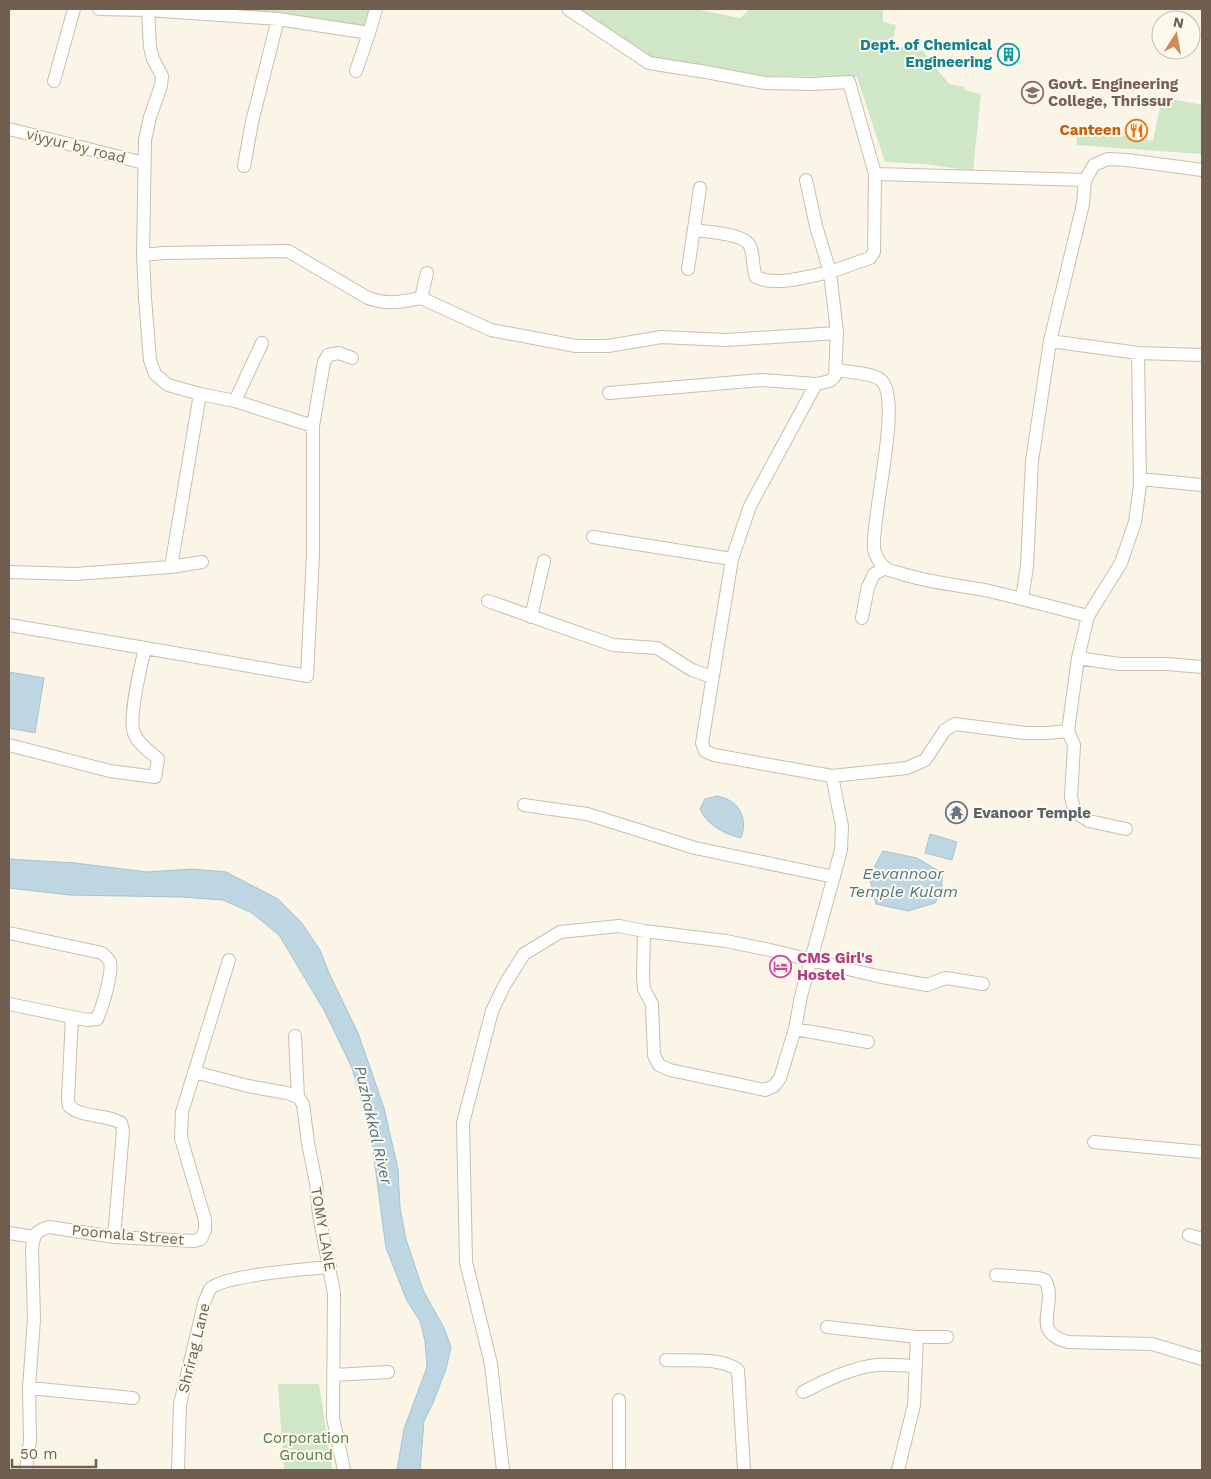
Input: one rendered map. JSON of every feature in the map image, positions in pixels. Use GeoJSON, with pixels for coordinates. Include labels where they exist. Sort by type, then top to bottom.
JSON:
{"type":"FeatureCollection","features":[{"type":"Feature","properties":{"kind":"street"},"geometry":{"type":"LineString","coordinates":[[54,81],[74,9]]}},
{"type":"Feature","properties":{"kind":"street"},"geometry":{"type":"LineString","coordinates":[[99,9],[278,18],[369,33]]}},
{"type":"Feature","properties":{"kind":"street"},"geometry":{"type":"LineString","coordinates":[[356,71],[376,9]]}},
{"type":"Feature","properties":{"kind":"street"},"geometry":{"type":"LineString","coordinates":[[568,9],[649,63],[764,83],[813,84],[849,82],[874,174],[874,252],[870,258],[830,272],[776,282],[764,281],[756,277],[751,247],[747,240],[738,236],[694,230]]}},
{"type":"Feature","properties":{"kind":"street"},"geometry":{"type":"LineString","coordinates":[[148,10],[150,46],[153,59],[162,76],[161,86],[150,117],[145,140],[144,163],[145,298],[150,360],[155,374],[168,385],[236,401],[313,426]]}},
{"type":"Feature","properties":{"kind":"street"},"geometry":{"type":"LineString","coordinates":[[244,166],[252,122],[278,18]]}},
{"type":"Feature","properties":{"kind":"street","name":"viyyur by road"},"geometry":{"type":"LineString","coordinates":[[9,129],[144,163]]}},
{"type":"Feature","properties":{"kind":"street"},"geometry":{"type":"LineString","coordinates":[[1022,599],[1027,566],[1032,461],[1050,341],[1082,204],[1085,180],[1094,165],[1108,159],[1202,170]]}},
{"type":"Feature","properties":{"kind":"street"},"geometry":{"type":"LineString","coordinates":[[874,174],[1085,180]]}},
{"type":"Feature","properties":{"kind":"street"},"geometry":{"type":"LineString","coordinates":[[609,394],[761,380],[816,384],[830,381],[835,376],[837,370],[837,333],[830,272],[816,226],[806,180]]}},
{"type":"Feature","properties":{"kind":"street"},"geometry":{"type":"LineString","coordinates":[[688,269],[700,188]]}},
{"type":"Feature","properties":{"kind":"street"},"geometry":{"type":"LineString","coordinates":[[144,255],[164,252],[288,251],[368,298],[382,303],[392,304],[421,298],[491,330],[576,346],[608,346],[662,337],[726,340],[837,333]]}},
{"type":"Feature","properties":{"kind":"street"},"geometry":{"type":"LineString","coordinates":[[421,298],[427,273]]}},
{"type":"Feature","properties":{"kind":"street"},"geometry":{"type":"LineString","coordinates":[[1050,341],[1138,353],[1202,355]]}},
{"type":"Feature","properties":{"kind":"street"},"geometry":{"type":"LineString","coordinates":[[236,401],[262,343]]}},
{"type":"Feature","properties":{"kind":"street"},"geometry":{"type":"LineString","coordinates":[[1126,829],[1089,821],[1075,812],[1071,798],[1074,745],[1068,731],[1078,658],[1088,616],[1121,563],[1135,522],[1140,479],[1138,353]]}},
{"type":"Feature","properties":{"kind":"street"},"geometry":{"type":"LineString","coordinates":[[9,625],[306,676],[314,541],[313,426],[324,362],[328,355],[339,354],[352,358]]}},
{"type":"Feature","properties":{"kind":"street"},"geometry":{"type":"LineString","coordinates":[[837,370],[881,380],[886,389],[888,405],[886,446],[874,550],[878,560],[886,568],[907,576],[952,586],[984,590],[1088,616]]}},
{"type":"Feature","properties":{"kind":"street"},"geometry":{"type":"LineString","coordinates":[[816,384],[750,506],[732,559],[702,743],[705,751],[714,756],[832,776],[907,768],[925,760],[944,730],[954,724],[1025,733],[1068,731]]}},
{"type":"Feature","properties":{"kind":"street"},"geometry":{"type":"LineString","coordinates":[[171,566],[200,394]]}},
{"type":"Feature","properties":{"kind":"street"},"geometry":{"type":"LineString","coordinates":[[1140,479],[1202,485]]}},
{"type":"Feature","properties":{"kind":"street"},"geometry":{"type":"LineString","coordinates":[[593,537],[732,559]]}},
{"type":"Feature","properties":{"kind":"street"},"geometry":{"type":"LineString","coordinates":[[531,617],[544,561]]}},
{"type":"Feature","properties":{"kind":"street"},"geometry":{"type":"LineString","coordinates":[[9,572],[75,574],[202,562]]}},
{"type":"Feature","properties":{"kind":"street"},"geometry":{"type":"LineString","coordinates":[[862,618],[868,586],[874,574],[886,568]]}},
{"type":"Feature","properties":{"kind":"street"},"geometry":{"type":"LineString","coordinates":[[488,601],[613,644],[658,648],[692,670],[712,678]]}},
{"type":"Feature","properties":{"kind":"street"},"geometry":{"type":"LineString","coordinates":[[9,745],[110,771],[155,778],[158,759],[138,741],[133,732],[134,699],[145,648]]}},
{"type":"Feature","properties":{"kind":"street"},"geometry":{"type":"LineString","coordinates":[[1078,658],[1118,664],[1166,664],[1202,667]]}},
{"type":"Feature","properties":{"kind":"street"},"geometry":{"type":"LineString","coordinates":[[644,931],[644,989],[652,1004],[654,1055],[659,1065],[670,1070],[765,1090],[774,1086],[780,1078],[795,1029],[801,996],[841,850],[842,826],[832,776]]}},
{"type":"Feature","properties":{"kind":"street"},"geometry":{"type":"LineString","coordinates":[[524,805],[587,814],[695,848],[834,877]]}},
{"type":"Feature","properties":{"kind":"street"},"geometry":{"type":"LineString","coordinates":[[503,1470],[491,1364],[466,1262],[463,1123],[492,1011],[505,984],[524,954],[560,932],[619,926],[726,941],[811,959],[877,976],[927,985],[946,978],[983,984]]}},
{"type":"Feature","properties":{"kind":"street"},"geometry":{"type":"LineString","coordinates":[[9,933],[102,953],[109,959],[111,968],[101,1011],[97,1019],[87,1020],[9,1004]]}},
{"type":"Feature","properties":{"kind":"street","name":"Poomala Street"},"geometry":{"type":"LineString","coordinates":[[34,1237],[39,1230],[49,1227],[114,1237],[194,1241],[201,1239],[205,1230],[205,1220],[181,1138],[182,1112],[229,960]]}},
{"type":"Feature","properties":{"kind":"street"},"geometry":{"type":"LineString","coordinates":[[72,1017],[69,1106],[76,1112],[114,1119],[121,1123],[123,1131],[114,1237]]}},
{"type":"Feature","properties":{"kind":"street"},"geometry":{"type":"LineString","coordinates":[[795,1029],[868,1042]]}},
{"type":"Feature","properties":{"kind":"street","name":"TOMY LANE"},"geometry":{"type":"LineString","coordinates":[[295,1036],[298,1097],[303,1104],[316,1183],[319,1215],[334,1293],[333,1418],[344,1470]]}},
{"type":"Feature","properties":{"kind":"street"},"geometry":{"type":"LineString","coordinates":[[194,1072],[298,1097]]}},
{"type":"Feature","properties":{"kind":"street"},"geometry":{"type":"LineString","coordinates":[[1094,1142],[1202,1152]]}},
{"type":"Feature","properties":{"kind":"street"},"geometry":{"type":"LineString","coordinates":[[9,1233],[34,1237],[32,1248],[34,1319],[29,1388],[30,1440],[26,1470]]}},
{"type":"Feature","properties":{"kind":"street"},"geometry":{"type":"LineString","coordinates":[[1189,1236],[1202,1239]]}},
{"type":"Feature","properties":{"kind":"street","name":"Shrirag Lane"},"geometry":{"type":"LineString","coordinates":[[178,1470],[180,1404],[205,1300],[211,1289],[222,1282],[267,1273],[330,1267]]}},
{"type":"Feature","properties":{"kind":"street"},"geometry":{"type":"LineString","coordinates":[[996,1275],[1045,1280],[1049,1287],[1046,1324],[1048,1332],[1056,1338],[1068,1342],[1152,1344],[1202,1359]]}},
{"type":"Feature","properties":{"kind":"street"},"geometry":{"type":"LineString","coordinates":[[827,1327],[917,1337],[947,1337]]}},
{"type":"Feature","properties":{"kind":"street"},"geometry":{"type":"LineString","coordinates":[[898,1470],[914,1405],[917,1337]]}},
{"type":"Feature","properties":{"kind":"street"},"geometry":{"type":"LineString","coordinates":[[666,1360],[722,1362],[738,1370],[744,1470]]}},
{"type":"Feature","properties":{"kind":"street"},"geometry":{"type":"LineString","coordinates":[[803,1392],[844,1374],[876,1365],[916,1366]]}},
{"type":"Feature","properties":{"kind":"street"},"geometry":{"type":"LineString","coordinates":[[334,1375],[388,1372]]}},
{"type":"Feature","properties":{"kind":"street"},"geometry":{"type":"LineString","coordinates":[[29,1388],[133,1398]]}},
{"type":"Feature","properties":{"kind":"street"},"geometry":{"type":"LineString","coordinates":[[619,1400],[620,1470]]}},
{"type":"Feature","properties":{"kind":"green space"},"geometry":{"type":"Polygon","coordinates":[[[188,9],[370,9],[369,22],[363,29],[188,9]]]}},
{"type":"Feature","properties":{"kind":"green space"},"geometry":{"type":"Polygon","coordinates":[[[577,9],[694,9],[740,18],[750,9],[883,9],[883,22],[896,25],[892,45],[923,51],[949,84],[965,87],[964,90],[981,94],[973,171],[924,164],[885,162],[857,77],[759,76],[651,60],[577,9]]]}},
{"type":"Feature","properties":{"kind":"green space"},"geometry":{"type":"Polygon","coordinates":[[[1162,97],[1202,105],[1202,154],[1076,145],[1079,128],[1153,141],[1162,97]]]}},
{"type":"Feature","properties":{"kind":"green space","name":"Corporation Ground"},"geometry":{"type":"Polygon","coordinates":[[[278,1384],[319,1384],[332,1470],[284,1470],[278,1384]]]}},
{"type":"Feature","properties":{"kind":"water"},"geometry":{"type":"Polygon","coordinates":[[[9,672],[44,678],[35,733],[9,728],[9,672]]]}},
{"type":"Feature","properties":{"kind":"water"},"geometry":{"type":"Polygon","coordinates":[[[717,796],[725,798],[739,809],[744,823],[741,838],[717,828],[703,815],[700,809],[705,799],[717,796]]]}},
{"type":"Feature","properties":{"kind":"water"},"geometry":{"type":"Polygon","coordinates":[[[930,834],[957,842],[952,860],[925,853],[930,834]]]}},
{"type":"Feature","properties":{"kind":"water","name":"Eevannoor Temple Kulam"},"geometry":{"type":"Polygon","coordinates":[[[883,851],[917,858],[942,873],[942,891],[935,903],[908,911],[876,904],[869,876],[883,851]]]}},
{"type":"Feature","properties":{"kind":"water","name":"Puzhakkal River"},"geometry":{"type":"Polygon","coordinates":[[[9,859],[75,863],[147,872],[192,869],[226,872],[278,899],[301,922],[320,950],[358,1033],[384,1108],[398,1169],[400,1208],[406,1239],[423,1290],[444,1328],[451,1347],[446,1369],[424,1421],[420,1470],[397,1470],[404,1429],[427,1367],[425,1341],[420,1321],[407,1301],[386,1248],[371,1136],[352,1068],[325,1012],[279,935],[252,913],[223,900],[181,897],[70,895],[9,888],[9,859]]]}},
{"type":"Feature","properties":{"kind":"place","name":"Dept. of Chemical Engineering"},"geometry":{"type":"Point","coordinates":[1008,54]}},
{"type":"Feature","properties":{"kind":"place","name":"Govt. Engineering College, Thrissur"},"geometry":{"type":"Point","coordinates":[1032,93]}},
{"type":"Feature","properties":{"kind":"place","name":"Canteen"},"geometry":{"type":"Point","coordinates":[1137,130]}},
{"type":"Feature","properties":{"kind":"place","name":"Evanoor Temple"},"geometry":{"type":"Point","coordinates":[957,813]}},
{"type":"Feature","properties":{"kind":"place","name":"CMS Girl's Hostel"},"geometry":{"type":"Point","coordinates":[781,967]}}]}
